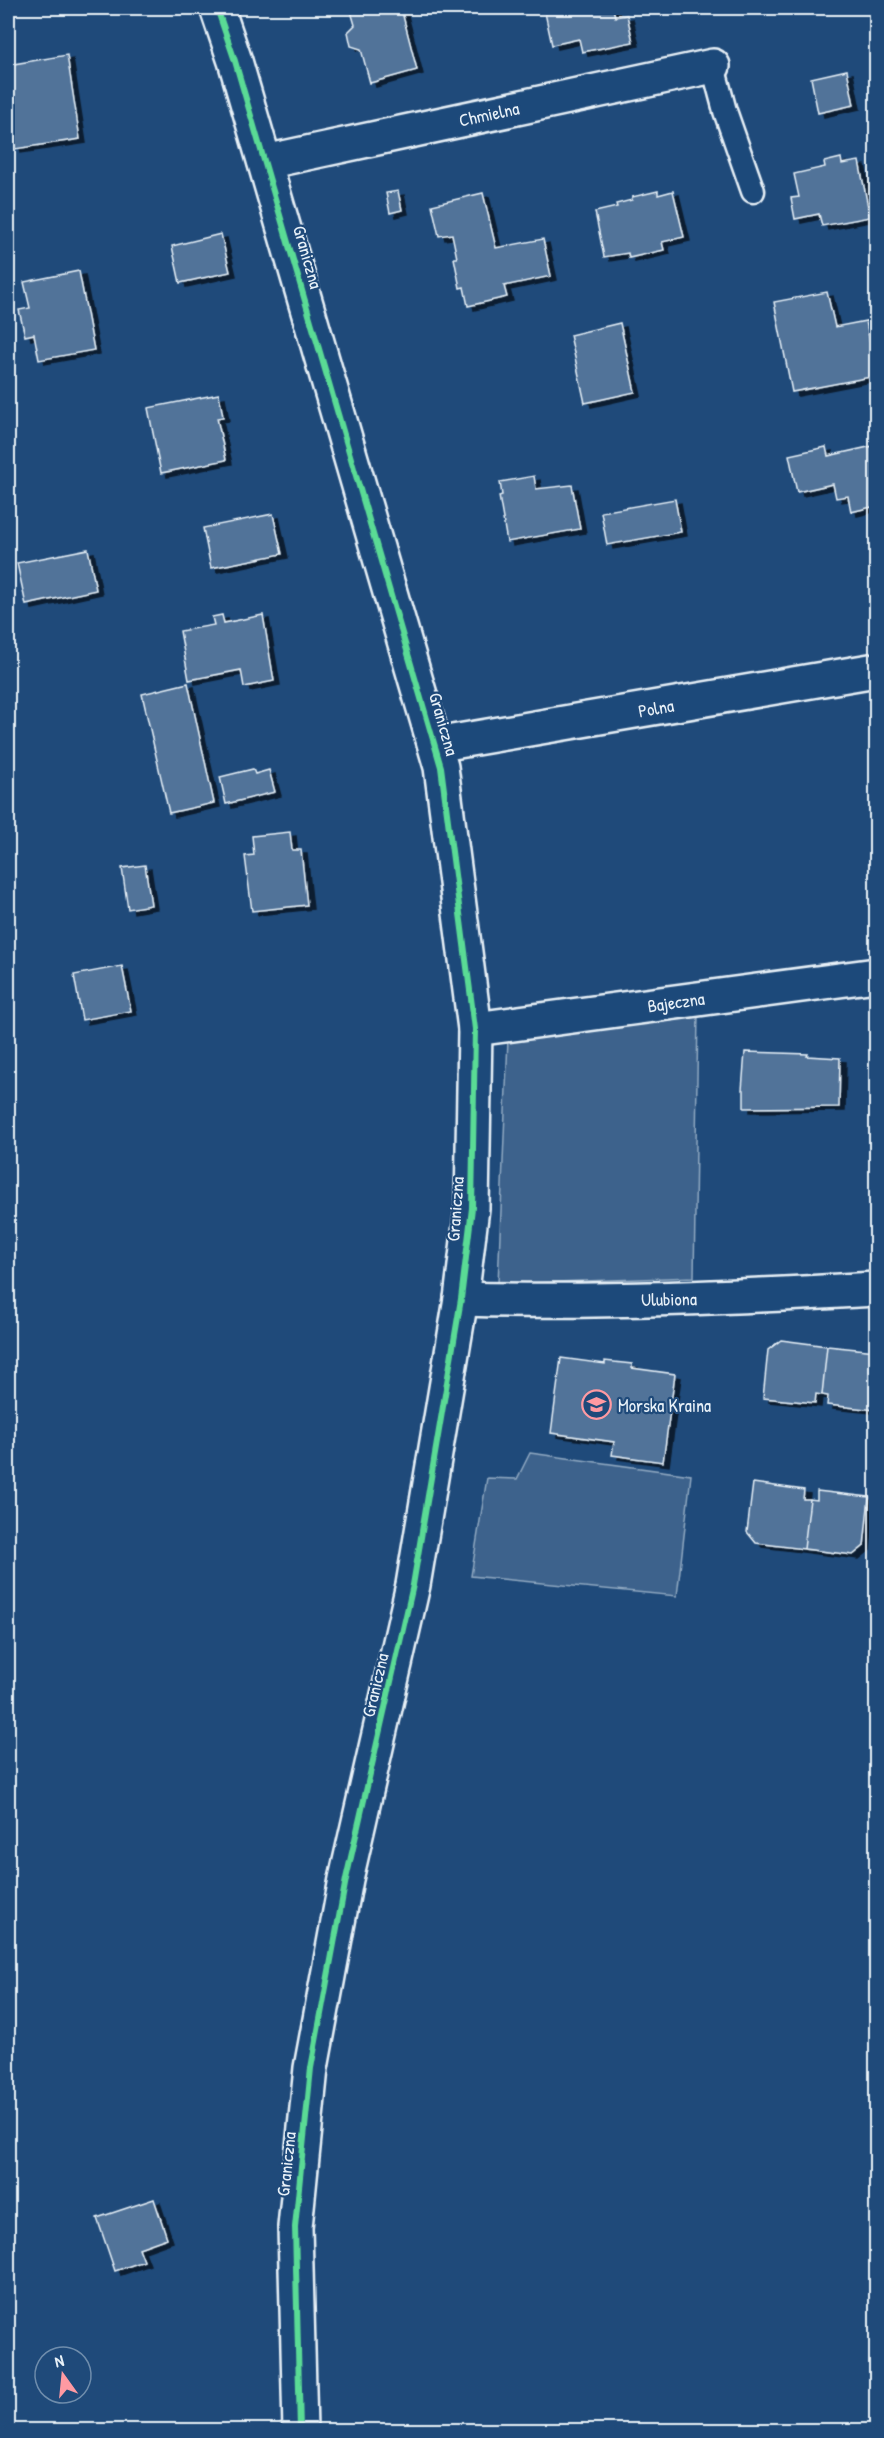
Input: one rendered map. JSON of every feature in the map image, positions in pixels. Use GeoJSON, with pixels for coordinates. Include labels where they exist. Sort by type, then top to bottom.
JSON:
{"type":"FeatureCollection","features":[{"type":"Feature","properties":{"kind":"street","name":"Graniczna"},"geometry":{"type":"LineString","coordinates":[[217,8],[265,162],[441,767],[475,1029],[472,1208],[461,1299],[413,1585],[346,1880],[310,2068],[295,2227],[300,2430]]}},
{"type":"Feature","properties":{"kind":"street","name":"Chmielna"},"geometry":{"type":"LineString","coordinates":[[265,162],[713,66]]}},
{"type":"Feature","properties":{"kind":"street","name":"Polna"},"geometry":{"type":"LineString","coordinates":[[435,746],[876,670]]}},
{"type":"Feature","properties":{"kind":"street","name":"Bajeczna"},"geometry":{"type":"LineString","coordinates":[[475,1029],[876,975]]}},
{"type":"Feature","properties":{"kind":"street","name":"Ulubiona"},"geometry":{"type":"LineString","coordinates":[[461,1299],[526,1301],[727,1298],[876,1289]]}},
{"type":"Feature","properties":{"kind":"lane"},"geometry":{"type":"LineString","coordinates":[[713,66],[725,111],[753,191]]}},
{"type":"Feature","properties":{"kind":"shaded area"},"geometry":{"type":"Polygon","coordinates":[[[698,1012],[694,1277],[498,1284],[508,1039],[698,1012]]]}},
{"type":"Feature","properties":{"kind":"shaded area"},"geometry":{"type":"Polygon","coordinates":[[[530,1453],[691,1475],[677,1596],[471,1576],[487,1478],[517,1479],[530,1453]]]}},
{"type":"Feature","properties":{"kind":"building"},"geometry":{"type":"Polygon","coordinates":[[[350,8],[401,8],[417,70],[370,83],[361,49],[351,46],[348,32],[355,25],[350,8]]]}},
{"type":"Feature","properties":{"kind":"building"},"geometry":{"type":"Polygon","coordinates":[[[544,8],[613,8],[615,17],[627,15],[633,42],[582,52],[579,39],[552,45],[544,8]]]}},
{"type":"Feature","properties":{"kind":"building"},"geometry":{"type":"Polygon","coordinates":[[[67,55],[80,139],[15,149],[8,102],[8,65],[67,55]]]}},
{"type":"Feature","properties":{"kind":"building"},"geometry":{"type":"Polygon","coordinates":[[[847,70],[854,105],[818,113],[811,78],[847,70]]]}},
{"type":"Feature","properties":{"kind":"building"},"geometry":{"type":"Polygon","coordinates":[[[841,158],[842,164],[859,161],[870,217],[822,226],[819,214],[795,219],[791,198],[799,197],[794,174],[825,167],[824,162],[841,158]]]}},
{"type":"Feature","properties":{"kind":"building"},"geometry":{"type":"Polygon","coordinates":[[[398,191],[402,210],[390,213],[386,193],[398,191]]]}},
{"type":"Feature","properties":{"kind":"building"},"geometry":{"type":"Polygon","coordinates":[[[658,191],[658,195],[673,191],[684,237],[662,242],[664,250],[629,258],[628,253],[604,257],[595,212],[617,207],[616,204],[632,200],[632,197],[658,191]]]}},
{"type":"Feature","properties":{"kind":"building"},"geometry":{"type":"Polygon","coordinates":[[[483,193],[496,248],[543,239],[551,276],[504,286],[507,297],[468,306],[464,287],[460,288],[452,234],[439,236],[432,205],[483,193]]]}},
{"type":"Feature","properties":{"kind":"building"},"geometry":{"type":"Polygon","coordinates":[[[221,234],[230,272],[180,283],[172,246],[221,234]]]}},
{"type":"Feature","properties":{"kind":"building"},"geometry":{"type":"Polygon","coordinates":[[[79,271],[94,350],[39,360],[34,334],[25,336],[19,310],[30,308],[24,282],[79,271]]]}},
{"type":"Feature","properties":{"kind":"building"},"geometry":{"type":"Polygon","coordinates":[[[827,292],[835,327],[866,321],[876,376],[792,392],[774,302],[827,292]]]}},
{"type":"Feature","properties":{"kind":"building"},"geometry":{"type":"Polygon","coordinates":[[[620,323],[635,392],[585,403],[570,335],[620,323]]]}},
{"type":"Feature","properties":{"kind":"building"},"geometry":{"type":"Polygon","coordinates":[[[219,394],[223,417],[217,418],[226,460],[161,473],[148,408],[219,394]]]}},
{"type":"Feature","properties":{"kind":"building"},"geometry":{"type":"Polygon","coordinates":[[[873,446],[876,461],[876,506],[851,512],[848,496],[836,498],[833,484],[797,492],[789,455],[826,447],[828,456],[873,446]]]}},
{"type":"Feature","properties":{"kind":"building"},"geometry":{"type":"Polygon","coordinates":[[[534,476],[536,489],[572,485],[580,529],[507,542],[499,496],[502,495],[500,482],[534,476]]]}},
{"type":"Feature","properties":{"kind":"building"},"geometry":{"type":"Polygon","coordinates":[[[675,499],[681,532],[607,545],[601,512],[675,499]]]}},
{"type":"Feature","properties":{"kind":"building"},"geometry":{"type":"Polygon","coordinates":[[[273,514],[282,554],[211,568],[203,528],[273,514]]]}},
{"type":"Feature","properties":{"kind":"building"},"geometry":{"type":"Polygon","coordinates":[[[88,549],[96,590],[26,605],[17,563],[88,549]]]}},
{"type":"Feature","properties":{"kind":"building"},"geometry":{"type":"Polygon","coordinates":[[[222,615],[224,623],[263,615],[274,681],[244,687],[241,670],[189,680],[180,631],[214,625],[212,617],[222,615]]]}},
{"type":"Feature","properties":{"kind":"building"},"geometry":{"type":"Polygon","coordinates":[[[188,683],[214,803],[169,813],[142,694],[188,683]]]}},
{"type":"Feature","properties":{"kind":"building"},"geometry":{"type":"Polygon","coordinates":[[[253,769],[255,774],[269,770],[275,792],[226,804],[220,777],[253,769]]]}},
{"type":"Feature","properties":{"kind":"building"},"geometry":{"type":"Polygon","coordinates":[[[290,832],[292,850],[301,850],[307,905],[252,911],[245,856],[254,855],[252,836],[290,832]]]}},
{"type":"Feature","properties":{"kind":"building"},"geometry":{"type":"Polygon","coordinates":[[[145,865],[151,905],[128,909],[122,868],[145,865]]]}},
{"type":"Feature","properties":{"kind":"building"},"geometry":{"type":"Polygon","coordinates":[[[122,966],[131,1011],[82,1020],[74,975],[122,966]]]}},
{"type":"Feature","properties":{"kind":"building"},"geometry":{"type":"Polygon","coordinates":[[[745,1052],[808,1054],[807,1056],[840,1058],[839,1107],[744,1108],[744,1090],[742,1090],[745,1052]]]}},
{"type":"Feature","properties":{"kind":"building"},"geometry":{"type":"Polygon","coordinates":[[[781,1340],[827,1346],[822,1395],[816,1394],[815,1403],[763,1398],[768,1350],[781,1340]]]}},
{"type":"Feature","properties":{"kind":"building"},"geometry":{"type":"Polygon","coordinates":[[[827,1346],[876,1351],[876,1410],[827,1405],[828,1396],[822,1395],[827,1346]]]}},
{"type":"Feature","properties":{"kind":"building"},"geometry":{"type":"Polygon","coordinates":[[[561,1358],[605,1364],[605,1361],[632,1364],[632,1368],[675,1374],[663,1462],[612,1455],[614,1442],[551,1433],[561,1358]]]}},
{"type":"Feature","properties":{"kind":"building"},"geometry":{"type":"Polygon","coordinates":[[[753,1483],[804,1490],[803,1499],[810,1499],[804,1549],[756,1543],[747,1532],[753,1483]]]}},
{"type":"Feature","properties":{"kind":"building"},"geometry":{"type":"Polygon","coordinates":[[[817,1491],[869,1497],[864,1546],[853,1555],[804,1549],[810,1499],[817,1500],[817,1491]]]}},
{"type":"Feature","properties":{"kind":"building"},"geometry":{"type":"Polygon","coordinates":[[[154,2199],[167,2238],[139,2248],[144,2261],[115,2271],[97,2218],[154,2199]]]}},
{"type":"Feature","properties":{"kind":"cycle path"},"geometry":{"type":"LineString","coordinates":[[217,8],[235,61],[441,767],[475,1029],[472,1208],[461,1299],[413,1585],[346,1879],[311,2068],[295,2227],[300,2430]]}},
{"type":"Feature","properties":{"kind":"place","name":"Morska Kraina"},"geometry":{"type":"Point","coordinates":[597,1405]}}]}
